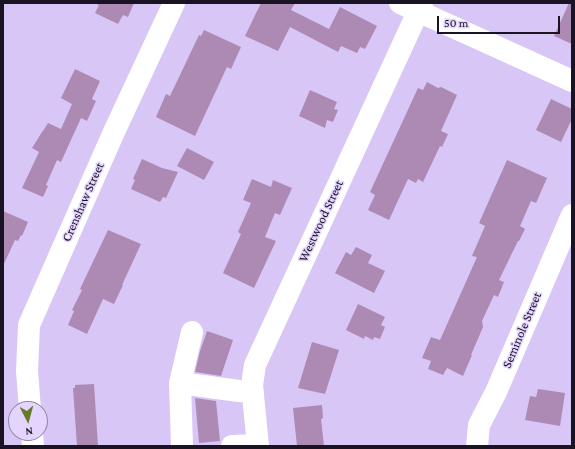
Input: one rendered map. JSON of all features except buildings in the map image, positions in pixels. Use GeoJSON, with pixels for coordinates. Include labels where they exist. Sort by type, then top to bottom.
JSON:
{"type":"FeatureCollection","features":[{"type":"Feature","properties":{"kind":"street","name":"Crenshaw Street"},"geometry":{"type":"LineString","coordinates":[[29,401],[27,371],[29,325],[113,134],[174,3]]}},
{"type":"Feature","properties":{"kind":"street"},"geometry":{"type":"LineString","coordinates":[[413,6],[572,81]]}},
{"type":"Feature","properties":{"kind":"street","name":"Westwood Street"},"geometry":{"type":"LineString","coordinates":[[258,445],[252,385],[255,365],[413,6]]}},
{"type":"Feature","properties":{"kind":"street","name":"Seminole Street"},"geometry":{"type":"LineString","coordinates":[[477,446],[479,425],[496,392],[572,215]]}},
{"type":"Feature","properties":{"kind":"street"},"geometry":{"type":"LineString","coordinates":[[182,446],[180,383],[192,332]]}},
{"type":"Feature","properties":{"kind":"street"},"geometry":{"type":"LineString","coordinates":[[180,383],[253,392]]}},
{"type":"Feature","properties":{"kind":"street"},"geometry":{"type":"LineString","coordinates":[[232,446],[258,445]]}}]}
